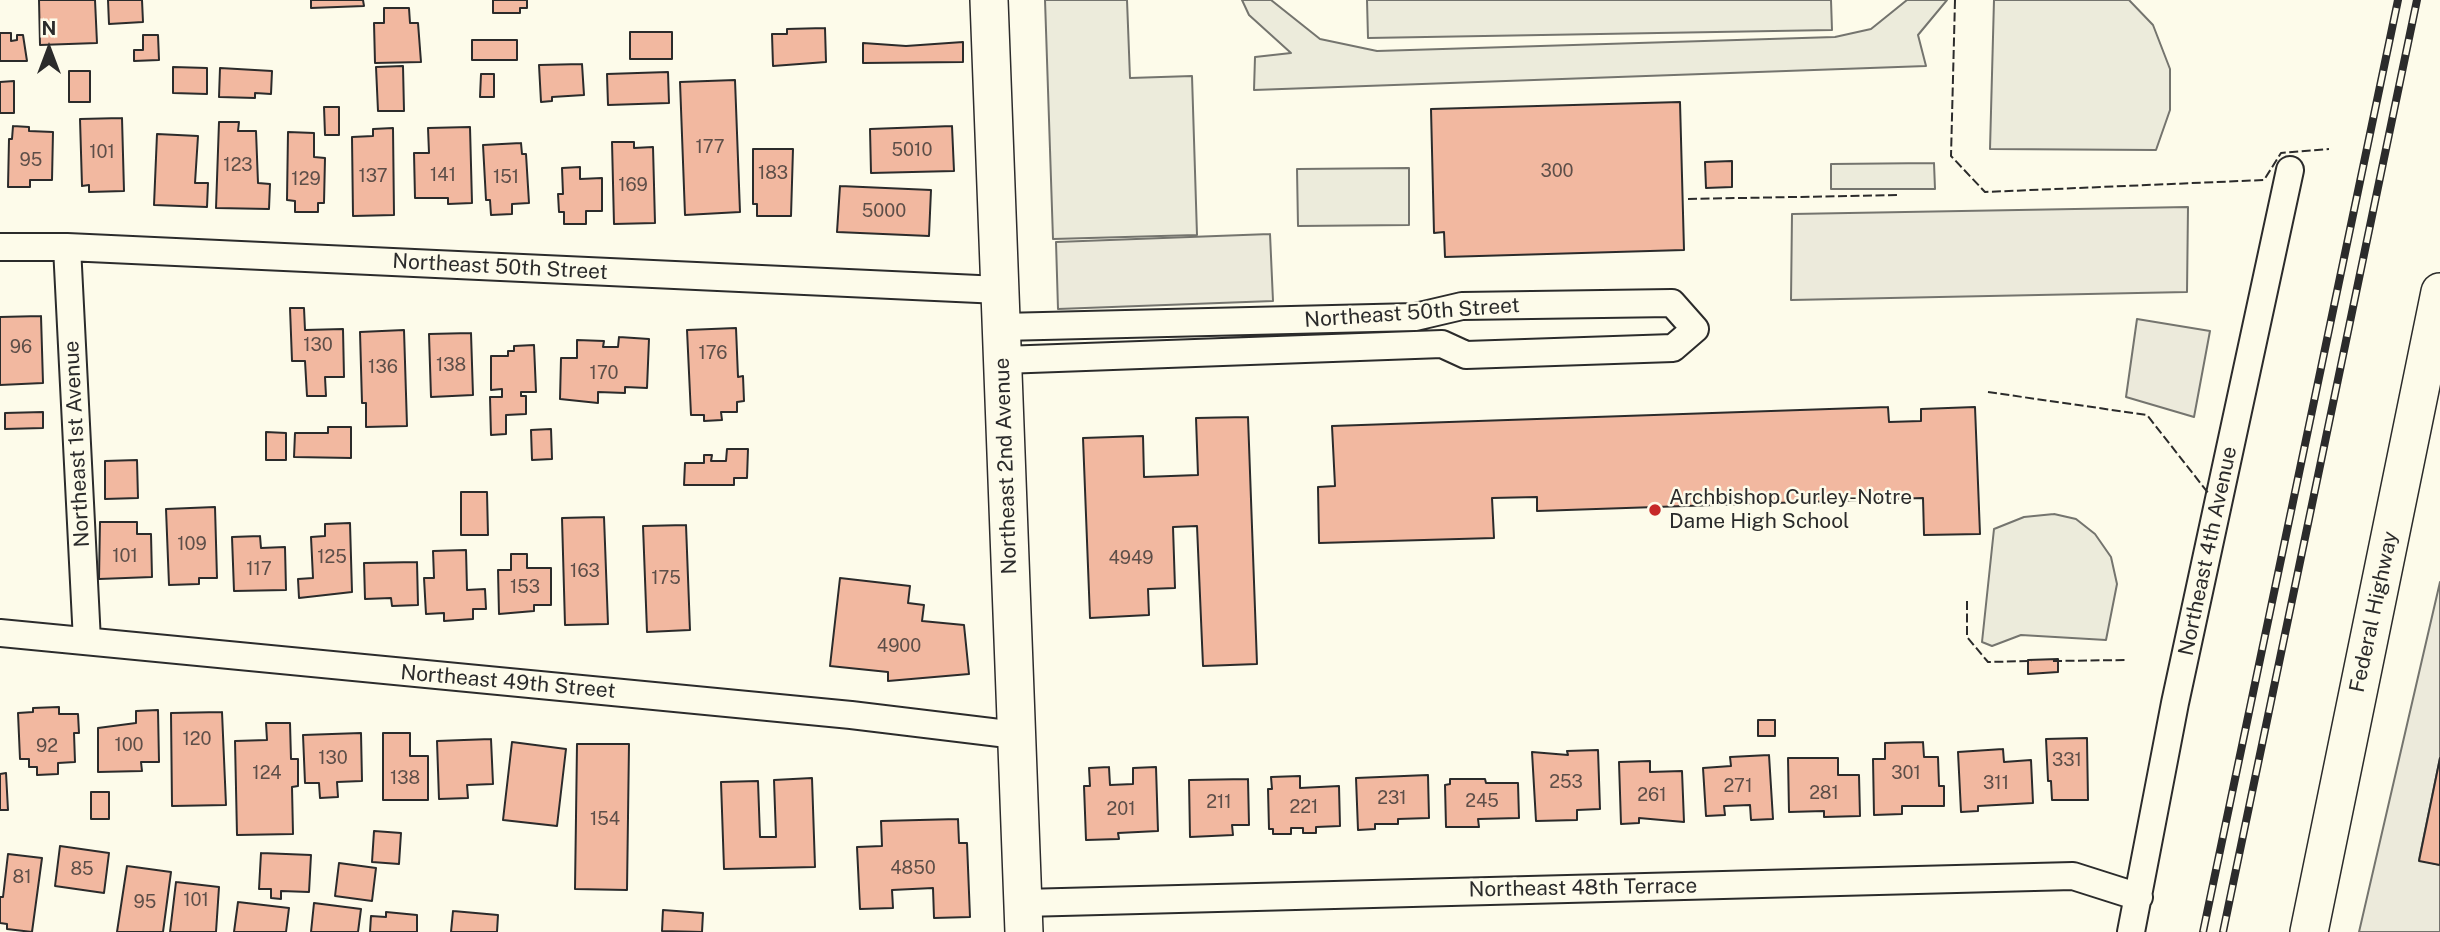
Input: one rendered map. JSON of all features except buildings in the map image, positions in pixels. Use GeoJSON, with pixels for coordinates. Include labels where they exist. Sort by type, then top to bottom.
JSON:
{"type":"FeatureCollection","features":[{"type":"Feature","properties":{"kind":"main road","name":"Northeast 2nd Avenue"},"geometry":{"type":"LineString","coordinates":[[989,0],[1023,917]]}},
{"type":"Feature","properties":{"kind":"main road","name":"Federal Highway"},"geometry":{"type":"LineString","coordinates":[[2309,932],[2440,292]]}},
{"type":"Feature","properties":{"kind":"street","name":"Northeast 4th Avenue"},"geometry":{"type":"LineString","coordinates":[[2131,932],[2175,703],[2290,170]]}},
{"type":"Feature","properties":{"kind":"street","name":"Northeast 50th Street"},"geometry":{"type":"LineString","coordinates":[[0,247],[67,247],[1000,290]]}},
{"type":"Feature","properties":{"kind":"street","name":"Northeast 1st Avenue"},"geometry":{"type":"LineString","coordinates":[[67,247],[87,641]]}},
{"type":"Feature","properties":{"kind":"street","name":"Northeast 50th Street"},"geometry":{"type":"LineString","coordinates":[[1672,303],[1695,329],[1673,348],[1466,355],[1442,344],[1002,344],[1416,317],[1462,306],[1672,303]]}},
{"type":"Feature","properties":{"kind":"street","name":"Northeast 49th Street"},"geometry":{"type":"LineString","coordinates":[[0,633],[851,715],[1016,735]]}},
{"type":"Feature","properties":{"kind":"street","name":"Northeast 48th Terrace"},"geometry":{"type":"LineString","coordinates":[[1023,917],[2073,876],[2139,897]]}},
{"type":"Feature","properties":{"kind":"shaded area"},"geometry":{"type":"Polygon","coordinates":[[[1045,0],[1127,0],[1130,78],[1192,76],[1197,235],[1053,239],[1045,0]]]}},
{"type":"Feature","properties":{"kind":"shaded area"},"geometry":{"type":"Polygon","coordinates":[[[1242,0],[1271,0],[1320,39],[1377,51],[1835,37],[1871,29],[1907,0],[1947,0],[1918,35],[1926,66],[1254,90],[1255,57],[1291,53],[1249,15],[1242,0]]]}},
{"type":"Feature","properties":{"kind":"shaded area"},"geometry":{"type":"Polygon","coordinates":[[[1367,0],[1831,0],[1832,30],[1368,38],[1367,0]]]}},
{"type":"Feature","properties":{"kind":"shaded area"},"geometry":{"type":"Polygon","coordinates":[[[1994,0],[2129,0],[2153,25],[2170,69],[2170,110],[2156,150],[1990,149],[1994,0]]]}},
{"type":"Feature","properties":{"kind":"shaded area"},"geometry":{"type":"Polygon","coordinates":[[[1934,163],[1935,189],[1831,189],[1831,164],[1934,163]]]}},
{"type":"Feature","properties":{"kind":"shaded area"},"geometry":{"type":"Polygon","coordinates":[[[1409,168],[1409,225],[1298,226],[1297,169],[1409,168]]]}},
{"type":"Feature","properties":{"kind":"shaded area"},"geometry":{"type":"Polygon","coordinates":[[[2188,207],[2187,292],[1791,300],[1792,214],[2188,207]]]}},
{"type":"Feature","properties":{"kind":"shaded area"},"geometry":{"type":"Polygon","coordinates":[[[1270,234],[1273,301],[1058,309],[1056,242],[1270,234]]]}},
{"type":"Feature","properties":{"kind":"shaded area"},"geometry":{"type":"Polygon","coordinates":[[[2137,319],[2210,331],[2194,417],[2126,397],[2137,319]]]}},
{"type":"Feature","properties":{"kind":"shaded area"},"geometry":{"type":"Polygon","coordinates":[[[2054,514],[2076,519],[2095,534],[2111,557],[2117,584],[2106,640],[2021,635],[1992,646],[1982,642],[1994,529],[2024,517],[2054,514]]]}},
{"type":"Feature","properties":{"kind":"shaded area"},"geometry":{"type":"Polygon","coordinates":[[[2440,582],[2440,758],[2419,860],[2440,865],[2440,932],[2359,932],[2440,582]]]}},
{"type":"Feature","properties":{"kind":"railway"},"geometry":{"type":"LineString","coordinates":[[2203,932],[2398,0]]}},
{"type":"Feature","properties":{"kind":"railway"},"geometry":{"type":"LineString","coordinates":[[2223,932],[2417,0]]}},
{"type":"Feature","properties":{"kind":"fence"},"geometry":{"type":"LineString","coordinates":[[1955,0],[1951,156],[1985,192],[2264,180],[2281,153],[2329,149]]}},
{"type":"Feature","properties":{"kind":"fence"},"geometry":{"type":"LineString","coordinates":[[1688,199],[1900,195]]}},
{"type":"Feature","properties":{"kind":"fence"},"geometry":{"type":"LineString","coordinates":[[1988,392],[2147,415],[2209,494]]}},
{"type":"Feature","properties":{"kind":"fence"},"geometry":{"type":"LineString","coordinates":[[1967,601],[1967,637],[1988,662],[2032,661]]}},
{"type":"Feature","properties":{"kind":"fence"},"geometry":{"type":"LineString","coordinates":[[2053,661],[2127,660]]}},
{"type":"Feature","properties":{"kind":"place","name":"Archbishop Curley-Notre Dame High School"},"geometry":{"type":"Point","coordinates":[1655,510]}}]}
